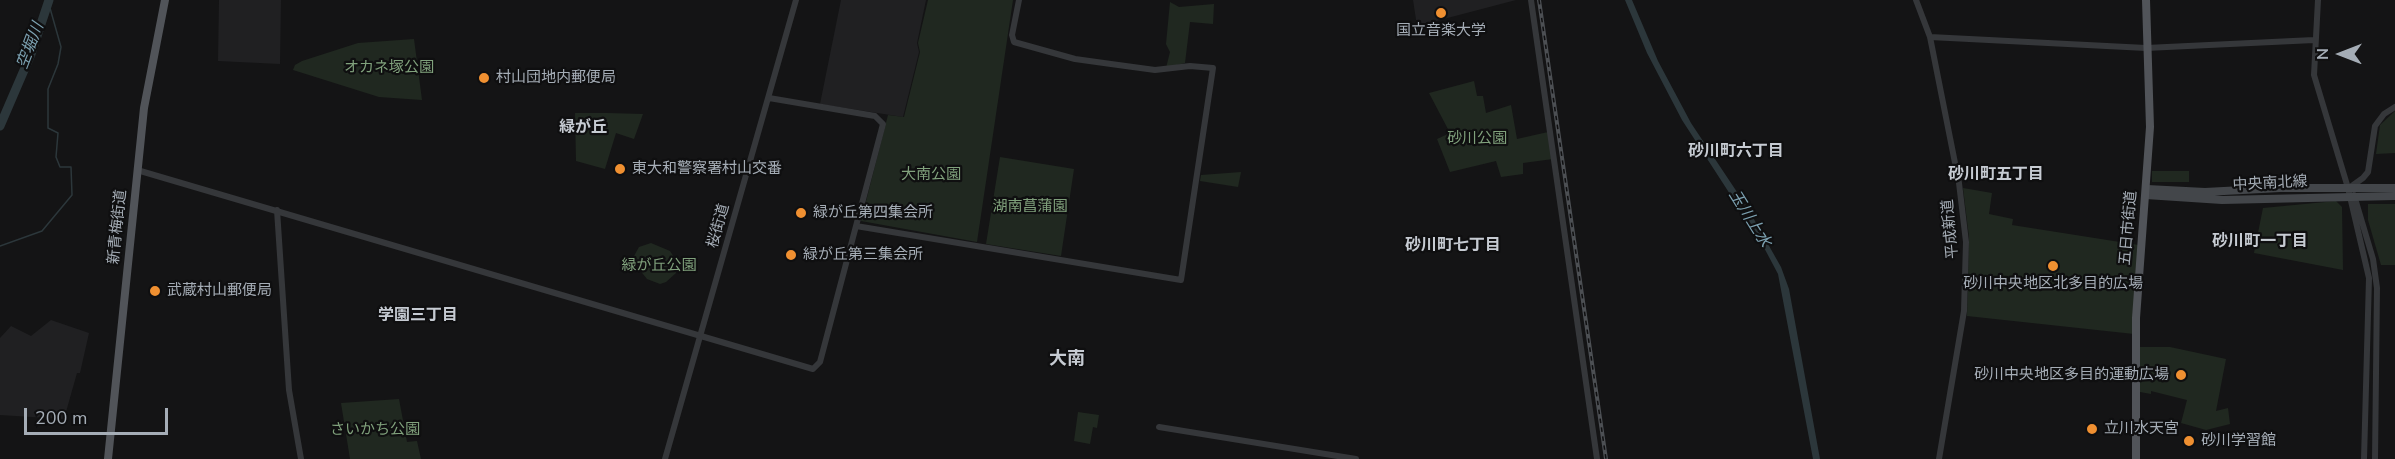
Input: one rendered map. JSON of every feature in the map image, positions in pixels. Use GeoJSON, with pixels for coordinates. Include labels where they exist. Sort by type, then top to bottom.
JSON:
{"type":"FeatureCollection","features":[{"type":"Feature","properties":{"kind":"main road","name":"新青梅街道"},"geometry":{"type":"LineString","coordinates":[[108,459],[137,170],[150,70],[165,0]]}},
{"type":"Feature","properties":{"kind":"main road","name":"五日市街道"},"geometry":{"type":"LineString","coordinates":[[2136,459],[2136,318],[2150,127],[2146,0]]}},
{"type":"Feature","properties":{"kind":"main road","name":"中央南北線"},"geometry":{"type":"LineString","coordinates":[[2146,192],[2222,200],[2350,193],[2395,188]]}},
{"type":"Feature","properties":{"kind":"main road","name":"中央南北線"},"geometry":{"type":"LineString","coordinates":[[2350,193],[2395,196]]}},
{"type":"Feature","properties":{"kind":"street","name":"桜街道"},"geometry":{"type":"LineString","coordinates":[[665,459],[796,0]]}},
{"type":"Feature","properties":{"kind":"street"},"geometry":{"type":"LineString","coordinates":[[856,226],[1181,280],[1213,68],[1190,66],[1155,70],[1075,59],[1014,42],[1012,35],[1018,0]]}},
{"type":"Feature","properties":{"kind":"street"},"geometry":{"type":"LineString","coordinates":[[1531,0],[1597,459]]}},
{"type":"Feature","properties":{"kind":"street","name":"平成新道"},"geometry":{"type":"LineString","coordinates":[[1916,0],[1930,37],[1959,183],[1967,262],[1964,311],[1939,459]]}},
{"type":"Feature","properties":{"kind":"street"},"geometry":{"type":"LineString","coordinates":[[2318,0],[2314,40],[2316,85],[2373,259],[2377,288],[2375,459]]}},
{"type":"Feature","properties":{"kind":"street"},"geometry":{"type":"LineString","coordinates":[[1930,37],[2146,48],[2314,40]]}},
{"type":"Feature","properties":{"kind":"street"},"geometry":{"type":"LineString","coordinates":[[137,170],[815,369],[820,362],[883,124],[882,120],[875,116],[768,98]]}},
{"type":"Feature","properties":{"kind":"street"},"geometry":{"type":"LineString","coordinates":[[2364,459],[2368,278],[2350,193],[2368,172],[2375,126],[2384,114],[2395,106]]}},
{"type":"Feature","properties":{"kind":"street"},"geometry":{"type":"LineString","coordinates":[[277,210],[289,390],[301,459]]}},
{"type":"Feature","properties":{"kind":"street"},"geometry":{"type":"LineString","coordinates":[[1159,427],[1356,459]]}},
{"type":"Feature","properties":{"kind":"shaded area"},"geometry":{"type":"Polygon","coordinates":[[[219,0],[281,0],[280,64],[218,61],[219,0]]]}},
{"type":"Feature","properties":{"kind":"shaded area"},"geometry":{"type":"Polygon","coordinates":[[[841,0],[926,0],[917,43],[919,52],[903,117],[820,104],[841,0]]]}},
{"type":"Feature","properties":{"kind":"shaded area","name":"国立音楽大学"},"geometry":{"type":"Polygon","coordinates":[[[1413,0],[1516,0],[1417,26],[1413,0]]]}},
{"type":"Feature","properties":{"kind":"shaded area"},"geometry":{"type":"Polygon","coordinates":[[[51,320],[89,333],[80,373],[77,373],[64,419],[0,415],[0,338],[11,326],[31,336],[51,320]]]}},
{"type":"Feature","properties":{"kind":"green space","name":"大南公園"},"geometry":{"type":"Polygon","coordinates":[[[928,0],[1013,0],[977,242],[861,221],[888,115],[904,117],[920,52],[918,43],[928,0]]]}},
{"type":"Feature","properties":{"kind":"green space"},"geometry":{"type":"Polygon","coordinates":[[[1170,2],[1179,7],[1214,4],[1213,24],[1190,22],[1185,63],[1166,68],[1170,52],[1166,44],[1170,2]]]}},
{"type":"Feature","properties":{"kind":"green space","name":"オカネ塚公園"},"geometry":{"type":"Polygon","coordinates":[[[414,39],[422,100],[379,97],[293,70],[295,65],[302,61],[358,43],[414,39]]]}},
{"type":"Feature","properties":{"kind":"green space","name":"砂川公園"},"geometry":{"type":"Polygon","coordinates":[[[1474,81],[1477,96],[1483,96],[1486,113],[1511,105],[1517,139],[1548,132],[1553,159],[1523,163],[1523,174],[1501,177],[1496,161],[1450,172],[1437,139],[1450,133],[1429,93],[1474,81]]]}},
{"type":"Feature","properties":{"kind":"green space"},"geometry":{"type":"Polygon","coordinates":[[[2395,111],[2395,153],[2376,154],[2380,125],[2395,111]]]}},
{"type":"Feature","properties":{"kind":"green space"},"geometry":{"type":"Polygon","coordinates":[[[575,113],[643,114],[634,139],[616,133],[605,169],[576,161],[575,113]]]}},
{"type":"Feature","properties":{"kind":"green space","name":"湖南菖蒲園"},"geometry":{"type":"Polygon","coordinates":[[[1000,157],[1074,169],[1061,256],[986,244],[1000,157]]]}},
{"type":"Feature","properties":{"kind":"green space"},"geometry":{"type":"Polygon","coordinates":[[[2152,171],[2189,171],[2189,182],[2152,182],[2152,171]]]}},
{"type":"Feature","properties":{"kind":"green space"},"geometry":{"type":"Polygon","coordinates":[[[1241,172],[1238,187],[1200,181],[1201,175],[1241,172]]]}},
{"type":"Feature","properties":{"kind":"green space","name":"砂川中央地区北多目的広場"},"geometry":{"type":"Polygon","coordinates":[[[1963,188],[1992,193],[1989,214],[2013,219],[2012,225],[2139,245],[2134,334],[1967,316],[1969,237],[1963,188]]]}},
{"type":"Feature","properties":{"kind":"green space"},"geometry":{"type":"Polygon","coordinates":[[[2336,201],[2342,207],[2343,270],[2254,253],[2263,208],[2336,201]]]}},
{"type":"Feature","properties":{"kind":"green space"},"geometry":{"type":"Polygon","coordinates":[[[2368,204],[2395,204],[2395,265],[2381,265],[2368,220],[2368,204]]]}},
{"type":"Feature","properties":{"kind":"green space","name":"緑が丘公園"},"geometry":{"type":"Polygon","coordinates":[[[651,243],[670,251],[677,262],[676,273],[660,284],[647,279],[635,264],[634,256],[639,247],[651,243]]]}},
{"type":"Feature","properties":{"kind":"green space","name":"砂川中央地区多目的運動広場"},"geometry":{"type":"Polygon","coordinates":[[[2140,347],[2170,347],[2226,359],[2216,411],[2228,408],[2230,424],[2206,430],[2181,423],[2187,400],[2151,391],[2151,394],[2140,392],[2140,347]]]}},
{"type":"Feature","properties":{"kind":"green space","name":"さいかち公園"},"geometry":{"type":"Polygon","coordinates":[[[399,399],[407,442],[417,441],[421,459],[350,459],[341,403],[399,399]]]}},
{"type":"Feature","properties":{"kind":"green space"},"geometry":{"type":"Polygon","coordinates":[[[1078,412],[1099,415],[1097,428],[1093,427],[1090,444],[1074,441],[1078,412]]]}},
{"type":"Feature","properties":{"kind":"water","name":"玉川上水"},"geometry":{"type":"Polygon","coordinates":[[[1625,0],[1632,0],[1658,61],[1691,123],[1747,207],[1781,267],[1789,289],[1820,459],[1813,459],[1778,274],[1761,242],[1682,120],[1647,53],[1625,0]]]}},
{"type":"Feature","properties":{"kind":"waterway","name":"空堀川"},"geometry":{"type":"LineString","coordinates":[[0,126],[31,54],[49,0]]}},
{"type":"Feature","properties":{"kind":"waterway"},"geometry":{"type":"LineString","coordinates":[[0,246],[42,231],[72,195],[71,167],[60,167],[56,157],[58,133],[48,128],[48,89],[58,64],[61,47],[48,1]]}},
{"type":"Feature","properties":{"kind":"railway"},"geometry":{"type":"LineString","coordinates":[[1539,0],[1606,459]]}},
{"type":"Feature","properties":{"kind":"place","name":"国立音楽大学"},"geometry":{"type":"Point","coordinates":[1441,13]}},
{"type":"Feature","properties":{"kind":"place","name":"村山団地内郵便局"},"geometry":{"type":"Point","coordinates":[484,78]}},
{"type":"Feature","properties":{"kind":"place","name":"東大和警察署村山交番"},"geometry":{"type":"Point","coordinates":[620,169]}},
{"type":"Feature","properties":{"kind":"place","name":"緑が丘第四集会所"},"geometry":{"type":"Point","coordinates":[801,213]}},
{"type":"Feature","properties":{"kind":"place","name":"緑が丘第三集会所"},"geometry":{"type":"Point","coordinates":[791,255]}},
{"type":"Feature","properties":{"kind":"place","name":"砂川中央地区北多目的広場"},"geometry":{"type":"Point","coordinates":[2053,266]}},
{"type":"Feature","properties":{"kind":"place","name":"武蔵村山郵便局"},"geometry":{"type":"Point","coordinates":[155,291]}},
{"type":"Feature","properties":{"kind":"place","name":"砂川中央地区多目的運動広場"},"geometry":{"type":"Point","coordinates":[2181,375]}},
{"type":"Feature","properties":{"kind":"place","name":"立川水天宮"},"geometry":{"type":"Point","coordinates":[2092,429]}},
{"type":"Feature","properties":{"kind":"place","name":"砂川学習館"},"geometry":{"type":"Point","coordinates":[2189,441]}},
{"type":"Feature","properties":{"kind":"district","name":"緑が丘"},"geometry":{"type":"Point","coordinates":[583,128]}},
{"type":"Feature","properties":{"kind":"district","name":"砂川町六丁目"},"geometry":{"type":"Point","coordinates":[1736,152]}},
{"type":"Feature","properties":{"kind":"district","name":"砂川町五丁目"},"geometry":{"type":"Point","coordinates":[1996,175]}},
{"type":"Feature","properties":{"kind":"district","name":"砂川町一丁目"},"geometry":{"type":"Point","coordinates":[2260,242]}},
{"type":"Feature","properties":{"kind":"district","name":"砂川町七丁目"},"geometry":{"type":"Point","coordinates":[1453,246]}},
{"type":"Feature","properties":{"kind":"district","name":"学園三丁目"},"geometry":{"type":"Point","coordinates":[418,316]}},
{"type":"Feature","properties":{"kind":"district","name":"大南"},"geometry":{"type":"Point","coordinates":[1067,360]}}]}
